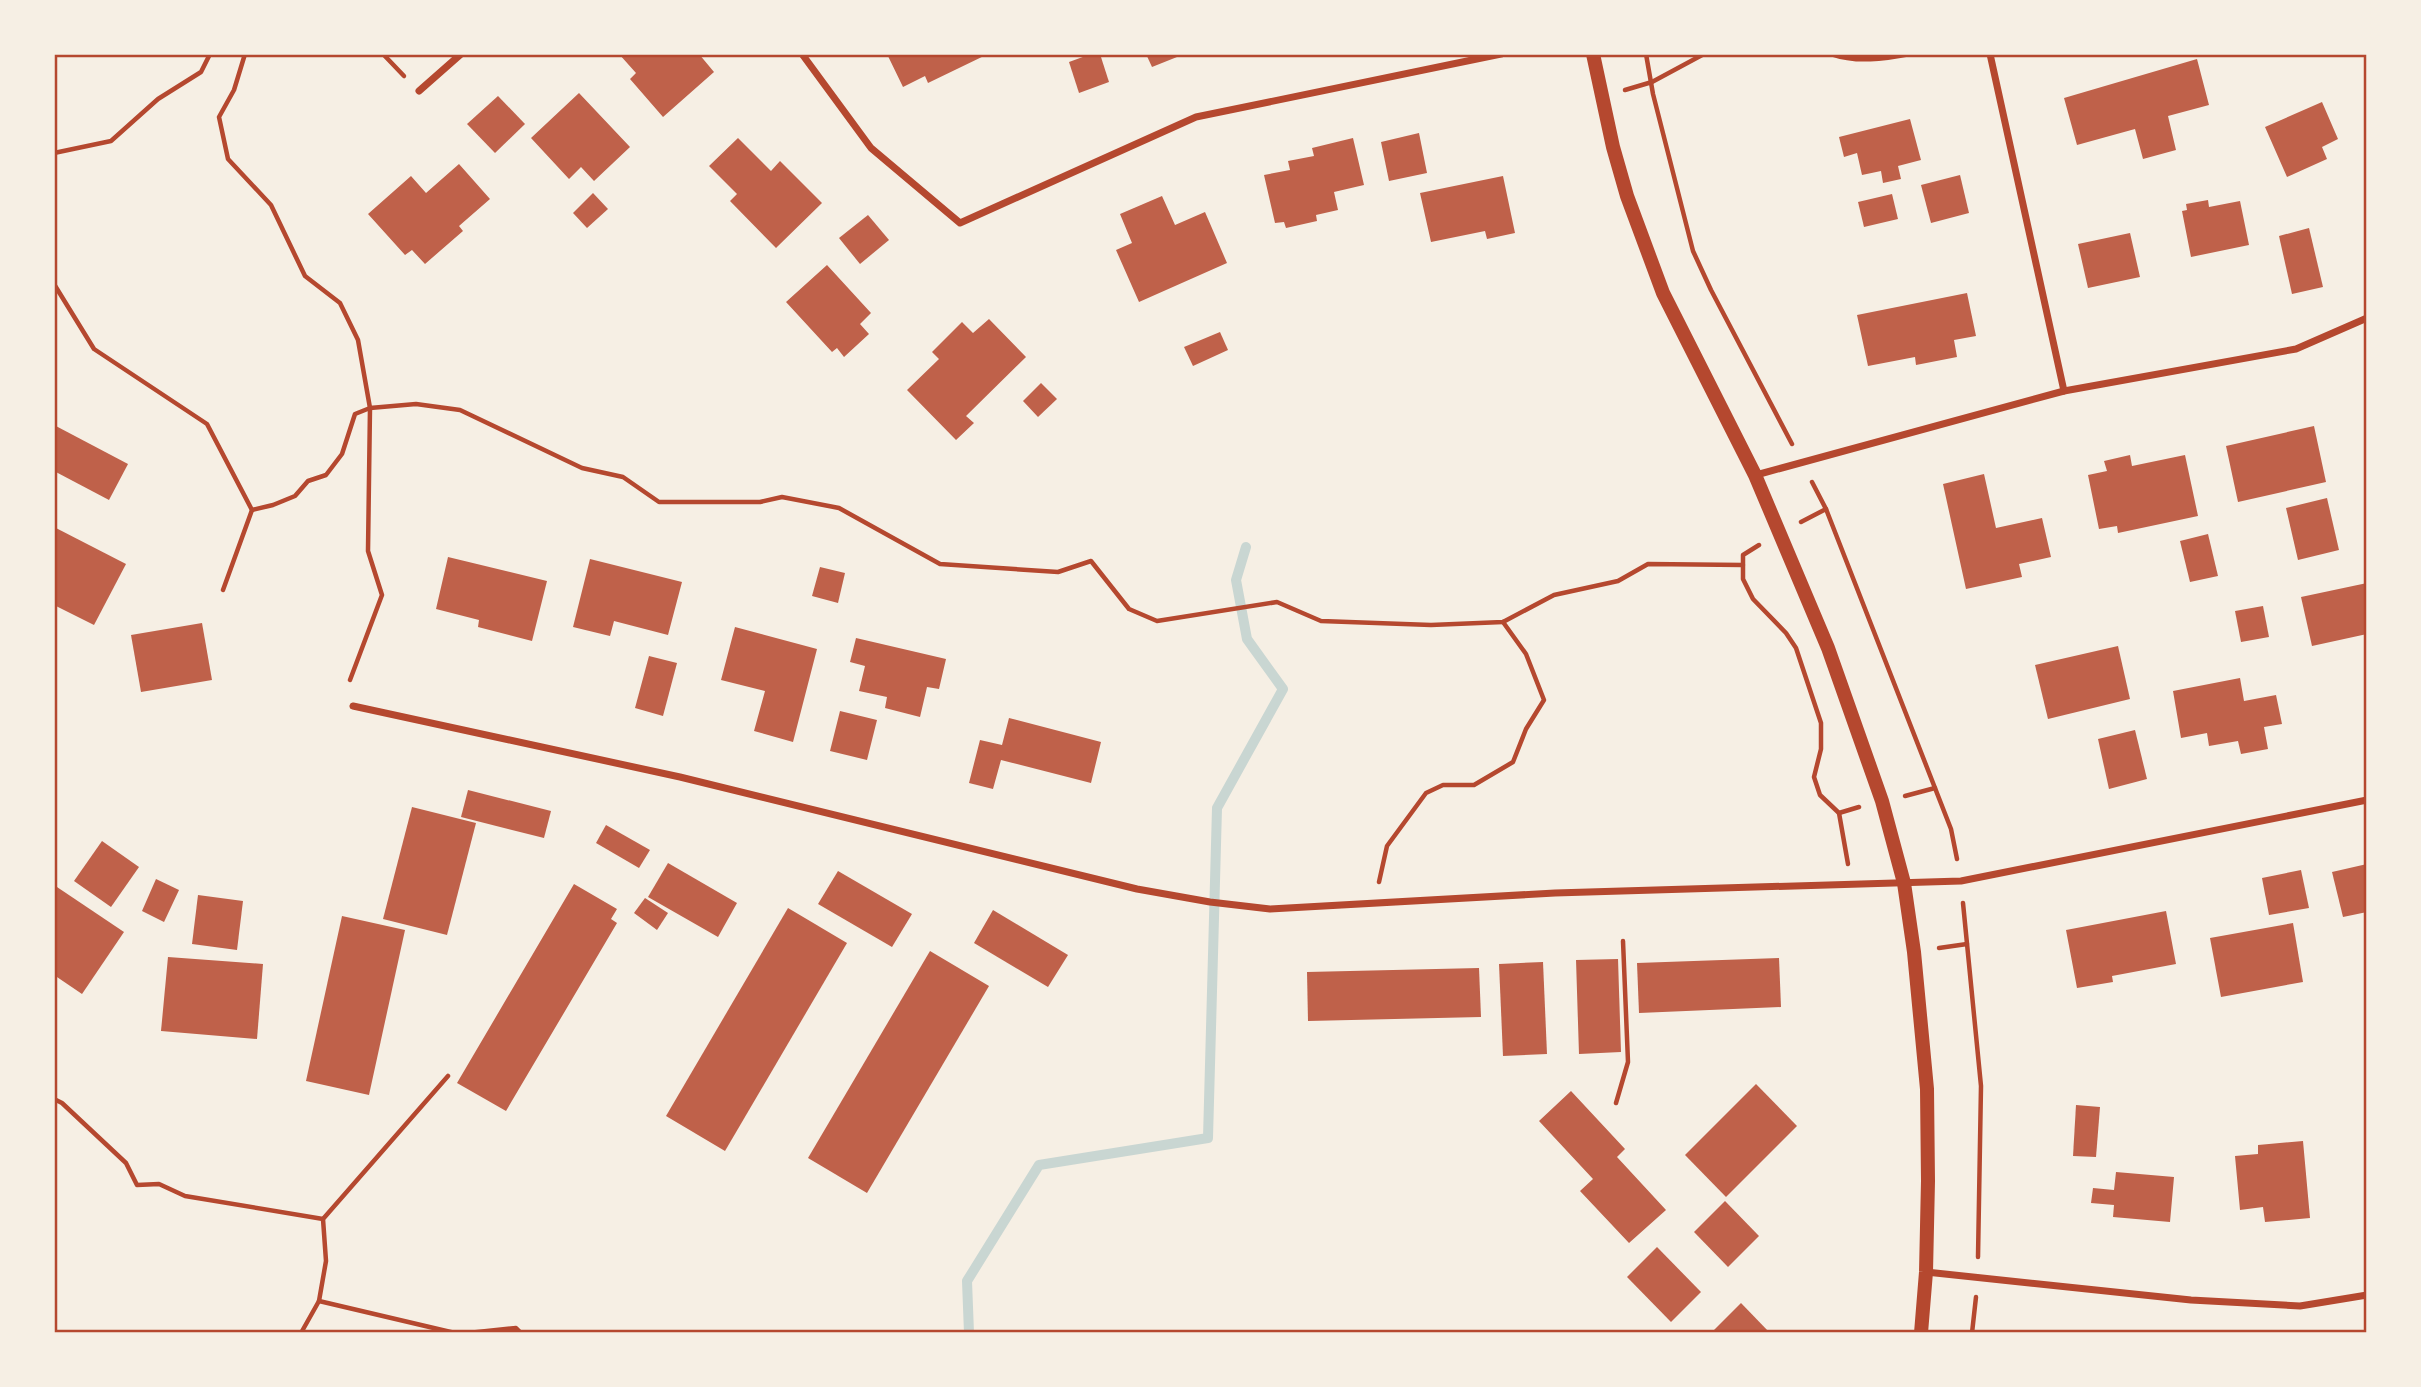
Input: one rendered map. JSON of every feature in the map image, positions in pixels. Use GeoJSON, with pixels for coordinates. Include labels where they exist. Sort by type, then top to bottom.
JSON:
{"type":"FeatureCollection","features":[{"type":"Feature","properties":{"kind":"main road"},"geometry":{"type":"LineString","coordinates":[[1593,54],[1613,147],[1627,196],[1663,293],[1755,475],[1828,648],[1882,802],[1904,883],[1914,952],[1927,1089],[1926,1272],[1920,1333]]}},
{"type":"Feature","properties":{"kind":"street"},"geometry":{"type":"LineString","coordinates":[[419,91],[461,54]]}},
{"type":"Feature","properties":{"kind":"street"},"geometry":{"type":"LineString","coordinates":[[802,54],[871,148],[960,223],[1196,117],[1501,54]]}},
{"type":"Feature","properties":{"kind":"street"},"geometry":{"type":"LineString","coordinates":[[1990,54],[2064,391]]}},
{"type":"Feature","properties":{"kind":"street"},"geometry":{"type":"LineString","coordinates":[[1755,475],[2064,391],[2296,349],[2367,317]]}},
{"type":"Feature","properties":{"kind":"street"},"geometry":{"type":"LineString","coordinates":[[353,706],[680,777],[1137,890],[1270,909],[1555,893],[1961,881],[2367,800]]}},
{"type":"Feature","properties":{"kind":"street"},"geometry":{"type":"LineString","coordinates":[[1926,1272],[2191,1300],[2300,1306],[2367,1295]]}},
{"type":"Feature","properties":{"kind":"path"},"geometry":{"type":"LineString","coordinates":[[54,153],[111,141],[158,99],[201,72],[210,54]]}},
{"type":"Feature","properties":{"kind":"path"},"geometry":{"type":"LineString","coordinates":[[245,54],[234,90],[219,117],[228,159],[271,205],[305,276],[341,303],[358,340],[370,408],[368,551],[382,595],[350,680]]}},
{"type":"Feature","properties":{"kind":"path"},"geometry":{"type":"LineString","coordinates":[[383,54],[419,91]]}},
{"type":"Feature","properties":{"kind":"path"},"geometry":{"type":"LineString","coordinates":[[1647,60],[1651,54]]}},
{"type":"Feature","properties":{"kind":"path"},"geometry":{"type":"LineString","coordinates":[[1651,82],[1704,54]]}},
{"type":"Feature","properties":{"kind":"path"},"geometry":{"type":"LineString","coordinates":[[1831,54],[1848,60],[1910,54]]}},
{"type":"Feature","properties":{"kind":"path"},"geometry":{"type":"LineString","coordinates":[[54,284],[94,349],[207,424],[252,510],[223,590]]}},
{"type":"Feature","properties":{"kind":"path"},"geometry":{"type":"LineString","coordinates":[[252,510],[295,496],[308,481],[326,475],[342,454],[355,414],[370,408],[416,404],[460,410],[582,468],[623,477],[659,502],[760,502],[782,497],[839,508],[940,564],[1058,572],[1091,561],[1129,610],[1157,621],[1277,602],[1321,621],[1431,625],[1503,622],[1554,595],[1618,581],[1648,564],[1743,565]]}},
{"type":"Feature","properties":{"kind":"path"},"geometry":{"type":"LineString","coordinates":[[1780,534],[1743,555],[1744,579],[1753,599],[1786,633],[1796,648],[1821,723],[1821,749],[1814,777],[1820,795],[1839,813],[1851,886]]}},
{"type":"Feature","properties":{"kind":"path"},"geometry":{"type":"LineString","coordinates":[[1375,903],[1387,846],[1426,793],[1443,785],[1474,785],[1513,762],[1526,729],[1544,700],[1527,654],[1503,622]]}},
{"type":"Feature","properties":{"kind":"path"},"geometry":{"type":"LineString","coordinates":[[1839,813],[1882,802]]}},
{"type":"Feature","properties":{"kind":"path"},"geometry":{"type":"LineString","coordinates":[[1616,1103],[1628,1062],[1623,941]]}},
{"type":"Feature","properties":{"kind":"path"},"geometry":{"type":"LineString","coordinates":[[302,1333],[318,1301],[326,1261],[323,1219],[448,1076]]}},
{"type":"Feature","properties":{"kind":"path"},"geometry":{"type":"LineString","coordinates":[[54,1099],[62,1103],[126,1163],[137,1185],[159,1184],[185,1196],[323,1219]]}},
{"type":"Feature","properties":{"kind":"path"},"geometry":{"type":"LineString","coordinates":[[318,1301],[455,1333]]}},
{"type":"Feature","properties":{"kind":"path"},"geometry":{"type":"LineString","coordinates":[[468,1333],[516,1328],[521,1333]]}},
{"type":"Feature","properties":{"kind":"building"},"geometry":{"type":"Polygon","coordinates":[[[619,54],[699,54],[714,72],[663,117],[630,79],[636,73],[619,54]]]}},
{"type":"Feature","properties":{"kind":"building"},"geometry":{"type":"Polygon","coordinates":[[[887,54],[988,54],[928,83],[925,76],[903,87],[887,54]]]}},
{"type":"Feature","properties":{"kind":"building"},"geometry":{"type":"Polygon","coordinates":[[[1091,54],[1100,54],[1109,82],[1079,93],[1069,62],[1091,54]]]}},
{"type":"Feature","properties":{"kind":"building"},"geometry":{"type":"Polygon","coordinates":[[[1146,54],[1176,54],[1177,57],[1152,67],[1146,54]]]}},
{"type":"Feature","properties":{"kind":"building"},"geometry":{"type":"Polygon","coordinates":[[[2197,59],[2209,105],[2168,116],[2176,150],[2143,159],[2135,129],[2077,145],[2064,98],[2197,59]]]}},
{"type":"Feature","properties":{"kind":"building"},"geometry":{"type":"Polygon","coordinates":[[[579,93],[630,147],[594,181],[581,167],[569,179],[531,138],[579,93]]]}},
{"type":"Feature","properties":{"kind":"building"},"geometry":{"type":"Polygon","coordinates":[[[498,96],[525,124],[495,153],[467,124],[498,96]]]}},
{"type":"Feature","properties":{"kind":"building"},"geometry":{"type":"Polygon","coordinates":[[[2322,102],[2338,139],[2322,147],[2327,159],[2287,177],[2265,127],[2322,102]]]}},
{"type":"Feature","properties":{"kind":"building"},"geometry":{"type":"Polygon","coordinates":[[[1910,119],[1921,160],[1898,166],[1901,179],[1883,183],[1881,171],[1862,175],[1857,153],[1844,157],[1839,137],[1910,119]]]}},
{"type":"Feature","properties":{"kind":"building"},"geometry":{"type":"Polygon","coordinates":[[[1419,133],[1427,173],[1389,181],[1381,142],[1419,133]]]}},
{"type":"Feature","properties":{"kind":"building"},"geometry":{"type":"Polygon","coordinates":[[[738,138],[771,171],[780,161],[822,203],[776,248],[730,201],[737,194],[709,166],[738,138]]]}},
{"type":"Feature","properties":{"kind":"building"},"geometry":{"type":"Polygon","coordinates":[[[1353,138],[1364,185],[1334,192],[1338,210],[1316,215],[1317,221],[1286,228],[1284,222],[1275,223],[1264,175],[1290,170],[1288,161],[1314,156],[1312,148],[1353,138]]]}},
{"type":"Feature","properties":{"kind":"building"},"geometry":{"type":"Polygon","coordinates":[[[459,164],[490,199],[459,226],[463,231],[425,264],[412,250],[405,255],[368,214],[411,176],[426,193],[459,164]]]}},
{"type":"Feature","properties":{"kind":"building"},"geometry":{"type":"Polygon","coordinates":[[[1960,175],[1969,213],[1931,223],[1921,185],[1960,175]]]}},
{"type":"Feature","properties":{"kind":"building"},"geometry":{"type":"Polygon","coordinates":[[[1503,176],[1515,233],[1487,239],[1485,231],[1431,242],[1420,193],[1503,176]]]}},
{"type":"Feature","properties":{"kind":"building"},"geometry":{"type":"Polygon","coordinates":[[[593,193],[608,209],[587,228],[573,213],[593,193]]]}},
{"type":"Feature","properties":{"kind":"building"},"geometry":{"type":"Polygon","coordinates":[[[1892,194],[1898,219],[1864,227],[1858,202],[1892,194]]]}},
{"type":"Feature","properties":{"kind":"building"},"geometry":{"type":"Polygon","coordinates":[[[1162,196],[1175,225],[1205,212],[1227,263],[1139,302],[1116,250],[1132,243],[1120,214],[1162,196]]]}},
{"type":"Feature","properties":{"kind":"building"},"geometry":{"type":"Polygon","coordinates":[[[2208,200],[2209,207],[2240,201],[2249,245],[2191,257],[2182,211],[2187,210],[2186,204],[2208,200]]]}},
{"type":"Feature","properties":{"kind":"building"},"geometry":{"type":"Polygon","coordinates":[[[868,215],[889,240],[860,264],[839,238],[868,215]]]}},
{"type":"Feature","properties":{"kind":"building"},"geometry":{"type":"Polygon","coordinates":[[[2309,228],[2323,287],[2292,294],[2279,236],[2309,228]]]}},
{"type":"Feature","properties":{"kind":"building"},"geometry":{"type":"Polygon","coordinates":[[[2130,233],[2140,277],[2088,288],[2078,244],[2130,233]]]}},
{"type":"Feature","properties":{"kind":"building"},"geometry":{"type":"Polygon","coordinates":[[[827,265],[871,313],[860,324],[869,334],[844,357],[837,348],[832,352],[786,302],[827,265]]]}},
{"type":"Feature","properties":{"kind":"building"},"geometry":{"type":"Polygon","coordinates":[[[1967,293],[1976,336],[1954,340],[1957,357],[1916,365],[1915,357],[1868,366],[1857,315],[1967,293]]]}},
{"type":"Feature","properties":{"kind":"building"},"geometry":{"type":"Polygon","coordinates":[[[989,319],[1026,357],[966,416],[974,423],[956,440],[907,390],[939,359],[932,352],[962,322],[973,333],[989,319]]]}},
{"type":"Feature","properties":{"kind":"building"},"geometry":{"type":"Polygon","coordinates":[[[1220,332],[1228,350],[1193,366],[1184,347],[1220,332]]]}},
{"type":"Feature","properties":{"kind":"building"},"geometry":{"type":"Polygon","coordinates":[[[1041,383],[1057,399],[1038,417],[1023,401],[1041,383]]]}},
{"type":"Feature","properties":{"kind":"building"},"geometry":{"type":"Polygon","coordinates":[[[54,425],[128,464],[109,500],[54,471],[54,425]]]}},
{"type":"Feature","properties":{"kind":"building"},"geometry":{"type":"Polygon","coordinates":[[[2314,426],[2326,482],[2238,502],[2226,446],[2314,426]]]}},
{"type":"Feature","properties":{"kind":"building"},"geometry":{"type":"Polygon","coordinates":[[[2130,455],[2132,466],[2185,455],[2198,516],[2118,533],[2117,526],[2099,529],[2088,475],[2107,471],[2104,461],[2130,455]]]}},
{"type":"Feature","properties":{"kind":"building"},"geometry":{"type":"Polygon","coordinates":[[[1984,474],[1996,528],[2042,518],[2051,557],[2019,564],[2022,577],[1966,589],[1943,484],[1984,474]]]}},
{"type":"Feature","properties":{"kind":"building"},"geometry":{"type":"Polygon","coordinates":[[[2327,498],[2339,550],[2298,560],[2286,508],[2327,498]]]}},
{"type":"Feature","properties":{"kind":"building"},"geometry":{"type":"Polygon","coordinates":[[[54,527],[126,564],[94,625],[54,605],[54,527]]]}},
{"type":"Feature","properties":{"kind":"building"},"geometry":{"type":"Polygon","coordinates":[[[2208,534],[2218,576],[2190,582],[2180,541],[2208,534]]]}},
{"type":"Feature","properties":{"kind":"building"},"geometry":{"type":"Polygon","coordinates":[[[448,557],[547,581],[532,641],[478,627],[479,620],[436,609],[448,557]]]}},
{"type":"Feature","properties":{"kind":"building"},"geometry":{"type":"Polygon","coordinates":[[[590,559],[682,582],[668,635],[614,621],[610,636],[573,627],[590,559]]]}},
{"type":"Feature","properties":{"kind":"building"},"geometry":{"type":"Polygon","coordinates":[[[820,567],[845,573],[838,603],[812,596],[820,567]]]}},
{"type":"Feature","properties":{"kind":"building"},"geometry":{"type":"Polygon","coordinates":[[[2367,583],[2367,634],[2312,646],[2301,597],[2367,583]]]}},
{"type":"Feature","properties":{"kind":"building"},"geometry":{"type":"Polygon","coordinates":[[[2263,606],[2269,637],[2241,642],[2235,611],[2263,606]]]}},
{"type":"Feature","properties":{"kind":"building"},"geometry":{"type":"Polygon","coordinates":[[[202,623],[212,680],[141,692],[131,635],[202,623]]]}},
{"type":"Feature","properties":{"kind":"building"},"geometry":{"type":"Polygon","coordinates":[[[735,627],[817,649],[793,742],[754,731],[765,691],[721,680],[735,627]]]}},
{"type":"Feature","properties":{"kind":"building"},"geometry":{"type":"Polygon","coordinates":[[[856,638],[946,659],[939,689],[927,687],[920,717],[885,708],[887,697],[859,691],[865,666],[850,662],[856,638]]]}},
{"type":"Feature","properties":{"kind":"building"},"geometry":{"type":"Polygon","coordinates":[[[2118,646],[2130,699],[2048,719],[2035,665],[2118,646]]]}},
{"type":"Feature","properties":{"kind":"building"},"geometry":{"type":"Polygon","coordinates":[[[649,656],[677,663],[663,716],[635,708],[649,656]]]}},
{"type":"Feature","properties":{"kind":"building"},"geometry":{"type":"Polygon","coordinates":[[[2240,678],[2244,701],[2276,695],[2282,724],[2264,727],[2268,749],[2241,754],[2238,741],[2209,746],[2207,733],[2181,738],[2173,691],[2240,678]]]}},
{"type":"Feature","properties":{"kind":"building"},"geometry":{"type":"Polygon","coordinates":[[[840,711],[877,720],[867,760],[830,751],[840,711]]]}},
{"type":"Feature","properties":{"kind":"building"},"geometry":{"type":"Polygon","coordinates":[[[1009,718],[1101,742],[1091,783],[1001,760],[993,789],[969,783],[980,740],[1002,745],[1009,718]]]}},
{"type":"Feature","properties":{"kind":"building"},"geometry":{"type":"Polygon","coordinates":[[[2135,730],[2147,779],[2109,789],[2098,739],[2135,730]]]}},
{"type":"Feature","properties":{"kind":"building"},"geometry":{"type":"Polygon","coordinates":[[[468,790],[551,811],[544,838],[461,817],[468,790]]]}},
{"type":"Feature","properties":{"kind":"building"},"geometry":{"type":"Polygon","coordinates":[[[412,807],[476,823],[447,935],[383,919],[412,807]]]}},
{"type":"Feature","properties":{"kind":"building"},"geometry":{"type":"Polygon","coordinates":[[[606,825],[650,850],[639,868],[596,843],[606,825]]]}},
{"type":"Feature","properties":{"kind":"building"},"geometry":{"type":"Polygon","coordinates":[[[102,841],[139,867],[111,907],[74,881],[102,841]]]}},
{"type":"Feature","properties":{"kind":"building"},"geometry":{"type":"Polygon","coordinates":[[[668,863],[737,903],[718,937],[648,897],[668,863]]]}},
{"type":"Feature","properties":{"kind":"building"},"geometry":{"type":"Polygon","coordinates":[[[2367,864],[2367,912],[2343,917],[2332,872],[2367,864]]]}},
{"type":"Feature","properties":{"kind":"building"},"geometry":{"type":"Polygon","coordinates":[[[2301,870],[2309,908],[2269,915],[2262,878],[2301,870]]]}},
{"type":"Feature","properties":{"kind":"building"},"geometry":{"type":"Polygon","coordinates":[[[838,871],[912,914],[892,947],[818,904],[838,871]]]}},
{"type":"Feature","properties":{"kind":"building"},"geometry":{"type":"Polygon","coordinates":[[[156,879],[179,890],[164,922],[142,911],[156,879]]]}},
{"type":"Feature","properties":{"kind":"building"},"geometry":{"type":"Polygon","coordinates":[[[574,884],[617,909],[611,919],[617,923],[506,1111],[457,1083],[574,884]]]}},
{"type":"Feature","properties":{"kind":"building"},"geometry":{"type":"Polygon","coordinates":[[[54,885],[124,932],[82,994],[54,975],[54,885]]]}},
{"type":"Feature","properties":{"kind":"building"},"geometry":{"type":"Polygon","coordinates":[[[198,895],[243,901],[237,950],[192,944],[198,895]]]}},
{"type":"Feature","properties":{"kind":"building"},"geometry":{"type":"Polygon","coordinates":[[[645,898],[668,913],[657,930],[634,913],[645,898]]]}},
{"type":"Feature","properties":{"kind":"building"},"geometry":{"type":"Polygon","coordinates":[[[788,908],[847,943],[725,1151],[666,1116],[788,908]]]}},
{"type":"Feature","properties":{"kind":"building"},"geometry":{"type":"Polygon","coordinates":[[[993,910],[1068,955],[1048,987],[974,943],[993,910]]]}},
{"type":"Feature","properties":{"kind":"building"},"geometry":{"type":"Polygon","coordinates":[[[2166,911],[2176,964],[2112,976],[2113,982],[2077,988],[2066,930],[2166,911]]]}},
{"type":"Feature","properties":{"kind":"building"},"geometry":{"type":"Polygon","coordinates":[[[342,916],[405,930],[369,1095],[306,1081],[342,916]]]}},
{"type":"Feature","properties":{"kind":"building"},"geometry":{"type":"Polygon","coordinates":[[[2293,923],[2303,982],[2221,997],[2210,938],[2293,923]]]}},
{"type":"Feature","properties":{"kind":"building"},"geometry":{"type":"Polygon","coordinates":[[[930,951],[989,986],[867,1193],[808,1158],[930,951]]]}},
{"type":"Feature","properties":{"kind":"building"},"geometry":{"type":"Polygon","coordinates":[[[168,957],[263,964],[257,1039],[161,1031],[168,957]]]}},
{"type":"Feature","properties":{"kind":"building"},"geometry":{"type":"Polygon","coordinates":[[[1779,958],[1781,1007],[1639,1013],[1637,963],[1779,958]]]}},
{"type":"Feature","properties":{"kind":"building"},"geometry":{"type":"Polygon","coordinates":[[[1618,959],[1621,1052],[1579,1054],[1576,960],[1618,959]]]}},
{"type":"Feature","properties":{"kind":"building"},"geometry":{"type":"Polygon","coordinates":[[[1543,962],[1547,1054],[1503,1056],[1499,964],[1543,962]]]}},
{"type":"Feature","properties":{"kind":"building"},"geometry":{"type":"Polygon","coordinates":[[[1479,968],[1481,1017],[1308,1021],[1307,972],[1479,968]]]}},
{"type":"Feature","properties":{"kind":"building"},"geometry":{"type":"Polygon","coordinates":[[[1756,1084],[1797,1126],[1726,1197],[1685,1155],[1756,1084]]]}},
{"type":"Feature","properties":{"kind":"building"},"geometry":{"type":"Polygon","coordinates":[[[1571,1091],[1625,1149],[1617,1157],[1666,1210],[1629,1243],[1580,1191],[1593,1179],[1539,1121],[1571,1091]]]}},
{"type":"Feature","properties":{"kind":"building"},"geometry":{"type":"Polygon","coordinates":[[[2076,1105],[2100,1107],[2096,1157],[2073,1156],[2076,1105]]]}},
{"type":"Feature","properties":{"kind":"building"},"geometry":{"type":"Polygon","coordinates":[[[2303,1141],[2310,1218],[2265,1222],[2263,1207],[2240,1210],[2235,1156],[2258,1154],[2258,1145],[2303,1141]]]}},
{"type":"Feature","properties":{"kind":"building"},"geometry":{"type":"Polygon","coordinates":[[[2116,1172],[2174,1177],[2170,1222],[2113,1217],[2114,1205],[2091,1203],[2093,1188],[2114,1190],[2116,1172]]]}},
{"type":"Feature","properties":{"kind":"building"},"geometry":{"type":"Polygon","coordinates":[[[1725,1201],[1759,1236],[1728,1267],[1694,1232],[1725,1201]]]}},
{"type":"Feature","properties":{"kind":"building"},"geometry":{"type":"Polygon","coordinates":[[[1657,1247],[1701,1292],[1671,1322],[1627,1277],[1657,1247]]]}},
{"type":"Feature","properties":{"kind":"building"},"geometry":{"type":"Polygon","coordinates":[[[1741,1303],[1770,1333],[1711,1333],[1741,1303]]]}},
{"type":"Feature","properties":{"kind":"waterway"},"geometry":{"type":"LineString","coordinates":[[969,1333],[967,1281],[1039,1165],[1208,1138],[1217,808],[1283,689],[1247,639],[1236,580],[1246,547]]}}]}
